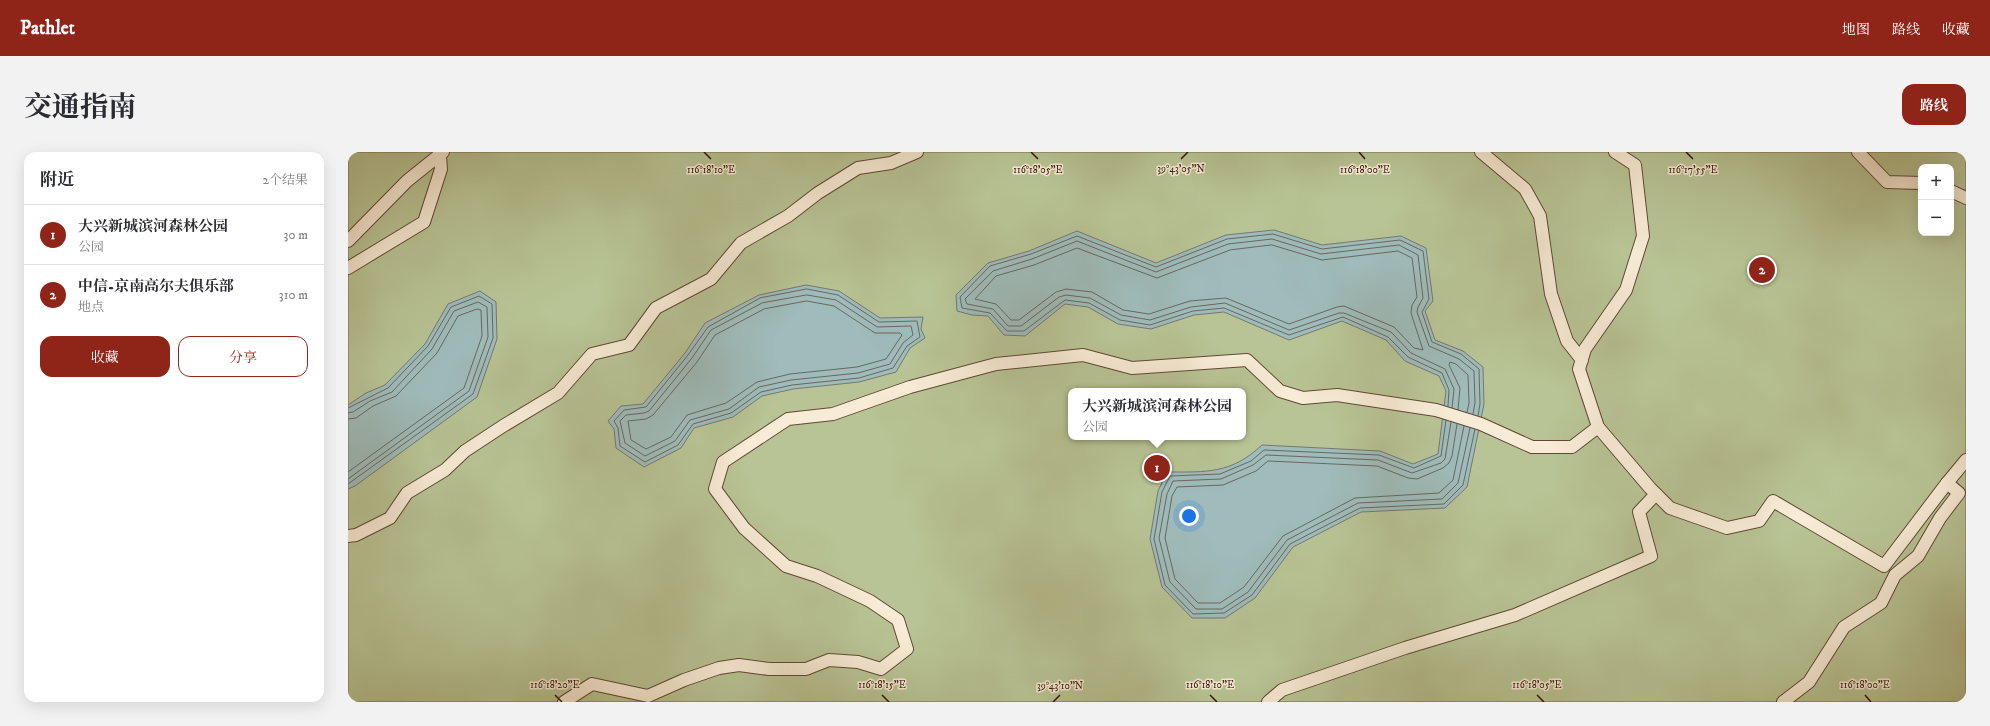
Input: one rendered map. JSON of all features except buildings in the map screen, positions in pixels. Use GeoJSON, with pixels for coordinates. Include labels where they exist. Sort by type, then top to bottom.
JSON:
{"type":"FeatureCollection","features":[{"type":"Feature","properties":{"kind":"street"},"geometry":{"type":"LineString","coordinates":[[348,536],[356,535],[390,518],[407,493],[445,470],[465,451],[490,434],[558,393],[592,354],[629,344],[656,308],[711,279],[741,243],[788,216],[818,193],[858,168],[891,163],[917,152]]}},
{"type":"Feature","properties":{"kind":"street"},"geometry":{"type":"LineString","coordinates":[[1481,152],[1525,189],[1540,216],[1551,294],[1567,341],[1582,360]]}},
{"type":"Feature","properties":{"kind":"street"},"geometry":{"type":"LineString","coordinates":[[1615,152],[1635,165],[1643,236],[1626,290],[1585,349],[1579,369],[1598,427],[1670,508],[1727,528],[1759,521],[1773,501],[1884,566],[1966,460]]}},
{"type":"Feature","properties":{"kind":"street"},"geometry":{"type":"LineString","coordinates":[[1858,152],[1886,182],[1918,183]]}},
{"type":"Feature","properties":{"kind":"street"},"geometry":{"type":"LineString","coordinates":[[348,241],[407,181],[441,154]]}},
{"type":"Feature","properties":{"kind":"street"},"geometry":{"type":"LineString","coordinates":[[348,268],[424,222],[441,169],[441,154]]}},
{"type":"Feature","properties":{"kind":"street"},"geometry":{"type":"LineString","coordinates":[[1954,192],[1966,198]]}},
{"type":"Feature","properties":{"kind":"street"},"geometry":{"type":"LineString","coordinates":[[564,702],[592,684],[648,696],[684,680],[719,668],[739,665],[769,669],[806,669],[829,660],[858,662],[881,669],[907,649],[898,620],[870,601],[817,576],[786,566],[744,528],[716,489],[723,462],[788,419],[833,414],[910,387],[996,364],[1084,355],[1132,368],[1247,360],[1280,391],[1303,398],[1337,395],[1436,410],[1481,424],[1532,447],[1572,447],[1598,427]]}},
{"type":"Feature","properties":{"kind":"street"},"geometry":{"type":"LineString","coordinates":[[1783,702],[1809,682],[1844,627],[1881,603],[1894,575],[1918,556],[1940,518],[1958,493],[1947,483]]}},
{"type":"Feature","properties":{"kind":"street"},"geometry":{"type":"LineString","coordinates":[[1268,702],[1282,690],[1405,648],[1515,615],[1651,556],[1640,512],[1656,494]]}},
{"type":"Feature","properties":{"kind":"green space"},"geometry":{"type":"Polygon","coordinates":[[[348,152],[1966,152],[1966,702],[348,702],[348,152]]]}},
{"type":"Feature","properties":{"kind":"water"},"geometry":{"type":"Polygon","coordinates":[[[1274,230],[1322,245],[1401,236],[1426,248],[1433,301],[1425,311],[1435,340],[1463,351],[1483,367],[1484,404],[1467,487],[1445,508],[1361,512],[1293,547],[1255,598],[1225,618],[1192,618],[1162,587],[1150,539],[1158,491],[1167,472],[1206,471],[1229,466],[1251,454],[1262,445],[1380,451],[1413,464],[1438,454],[1446,391],[1439,376],[1405,361],[1386,340],[1342,321],[1289,340],[1224,312],[1194,315],[1151,329],[1118,324],[1088,307],[1065,304],[1025,336],[1004,335],[988,316],[972,315],[957,311],[956,295],[988,263],[1029,251],[1077,231],[1156,263],[1226,235],[1274,230]]]}},
{"type":"Feature","properties":{"kind":"water"},"geometry":{"type":"Polygon","coordinates":[[[806,285],[839,291],[880,318],[923,317],[921,329],[925,338],[910,348],[896,372],[859,382],[793,389],[762,396],[733,417],[694,428],[681,448],[644,467],[616,448],[614,429],[608,421],[621,406],[643,404],[685,353],[705,323],[759,295],[806,285]]]}},
{"type":"Feature","properties":{"kind":"water"},"geometry":{"type":"Polygon","coordinates":[[[480,291],[496,302],[497,339],[477,397],[355,486],[348,489],[348,405],[366,393],[385,385],[425,344],[448,304],[480,291]]]}},
{"type":"Feature","properties":{"kind":"place","name":"中信-京南高尔夫俱乐部"},"geometry":{"type":"Point","coordinates":[1762,270]}},
{"type":"Feature","properties":{"kind":"place","name":"大兴新城滨河森林公园"},"geometry":{"type":"Point","coordinates":[1157,468]}}]}
